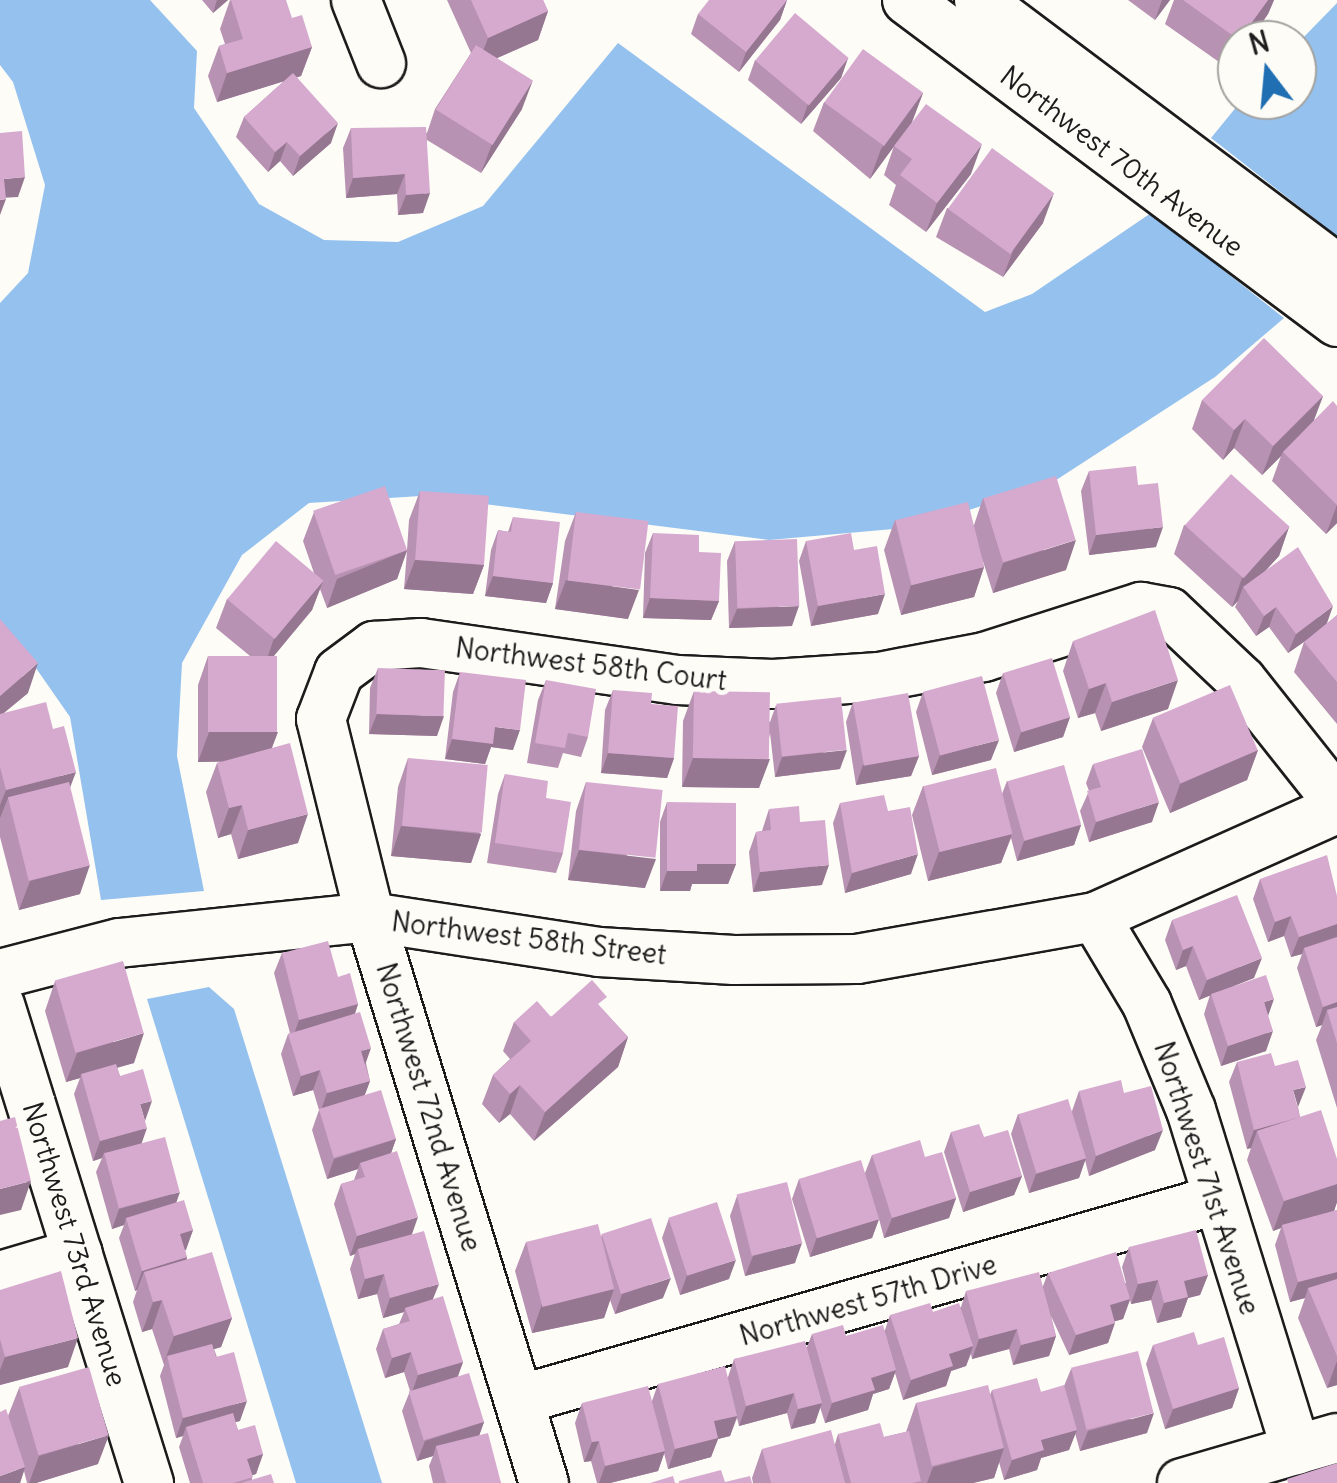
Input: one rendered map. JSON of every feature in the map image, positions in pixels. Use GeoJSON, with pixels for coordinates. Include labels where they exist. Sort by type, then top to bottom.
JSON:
{"type":"FeatureCollection","features":[{"type":"Feature","properties":{"kind":"street"},"geometry":{"type":"LineString","coordinates":[[356,0],[381,63]]}},
{"type":"Feature","properties":{"kind":"street","name":"Northwest 70th Avenue"},"geometry":{"type":"LineString","coordinates":[[907,0],[1337,322]]}},
{"type":"Feature","properties":{"kind":"street","name":"Northwest 70th Avenue"},"geometry":{"type":"LineString","coordinates":[[979,0],[1337,269]]}},
{"type":"Feature","properties":{"kind":"street","name":"Northwest 58th Court"},"geometry":{"type":"LineString","coordinates":[[340,672],[374,646],[421,643],[677,680],[773,684],[879,677],[984,657],[1141,607],[1170,612],[1242,680],[1337,805]]}},
{"type":"Feature","properties":{"kind":"street","name":"Northwest 72nd Avenue"},"geometry":{"type":"LineString","coordinates":[[340,672],[321,719],[370,917],[544,1483]]}},
{"type":"Feature","properties":{"kind":"street","name":"Northwest 58th Street"},"geometry":{"type":"LineString","coordinates":[[0,974],[118,942],[370,917],[599,952],[734,960],[857,959],[1095,916],[1337,805]]}},
{"type":"Feature","properties":{"kind":"street","name":"Northwest 71st Avenue"},"geometry":{"type":"LineString","coordinates":[[1095,916],[1147,1004],[1190,1110],[1216,1200],[1316,1444]]}},
{"type":"Feature","properties":{"kind":"street","name":"Northwest 73rd Avenue"},"geometry":{"type":"LineString","coordinates":[[0,1005],[149,1483]]}},
{"type":"Feature","properties":{"kind":"street","name":"Northwest 57th Drive"},"geometry":{"type":"LineString","coordinates":[[519,1400],[1216,1200]]}},
{"type":"Feature","properties":{"kind":"street"},"geometry":{"type":"LineString","coordinates":[[0,1276],[78,1253]]}},
{"type":"Feature","properties":{"kind":"street"},"geometry":{"type":"LineString","coordinates":[[1182,1483],[1316,1444]]}},
{"type":"Feature","properties":{"kind":"water"},"geometry":{"type":"Polygon","coordinates":[[[0,0],[150,0],[197,51],[194,108],[259,204],[324,240],[398,242],[483,206],[618,43],[985,312],[1032,294],[1151,213],[1284,318],[1215,377],[1050,484],[916,527],[769,540],[421,496],[309,503],[242,555],[182,663],[177,756],[204,891],[101,900],[70,717],[22,648],[0,633],[0,303],[28,273],[45,185],[13,82],[0,65],[0,0]]]}},
{"type":"Feature","properties":{"kind":"water"},"geometry":{"type":"Polygon","coordinates":[[[1337,3],[1337,236],[1211,138],[1226,120],[1317,120],[1317,24],[1337,3]]]}},
{"type":"Feature","properties":{"kind":"water"},"geometry":{"type":"Polygon","coordinates":[[[209,987],[234,1009],[382,1483],[296,1483],[147,999],[209,987]]]}},
{"type":"Feature","properties":{"kind":"building"},"geometry":{"type":"Polygon","coordinates":[[[231,0],[286,0],[292,18],[302,15],[312,47],[227,73],[219,46],[243,39],[231,0]]]}},
{"type":"Feature","properties":{"kind":"building"},"geometry":{"type":"Polygon","coordinates":[[[471,0],[543,0],[548,11],[488,38],[471,0]]]}},
{"type":"Feature","properties":{"kind":"building"},"geometry":{"type":"Polygon","coordinates":[[[709,0],[787,0],[746,52],[698,14],[709,0]]]}},
{"type":"Feature","properties":{"kind":"building"},"geometry":{"type":"Polygon","coordinates":[[[1183,0],[1268,0],[1254,20],[1217,20],[1217,24],[1183,0]]]}},
{"type":"Feature","properties":{"kind":"building"},"geometry":{"type":"Polygon","coordinates":[[[795,13],[849,58],[809,105],[755,60],[795,13]]]}},
{"type":"Feature","properties":{"kind":"building"},"geometry":{"type":"Polygon","coordinates":[[[476,45],[533,81],[493,145],[436,109],[476,45]]]}},
{"type":"Feature","properties":{"kind":"building"},"geometry":{"type":"Polygon","coordinates":[[[863,49],[923,92],[884,146],[824,102],[863,49]]]}},
{"type":"Feature","properties":{"kind":"building"},"geometry":{"type":"Polygon","coordinates":[[[293,73],[338,123],[300,156],[287,142],[275,152],[244,117],[293,73]]]}},
{"type":"Feature","properties":{"kind":"building"},"geometry":{"type":"Polygon","coordinates":[[[926,104],[982,144],[937,203],[900,175],[912,159],[894,146],[926,104]]]}},
{"type":"Feature","properties":{"kind":"building"},"geometry":{"type":"Polygon","coordinates":[[[426,127],[430,193],[406,195],[405,174],[353,178],[351,128],[426,127]]]}},
{"type":"Feature","properties":{"kind":"building"},"geometry":{"type":"Polygon","coordinates":[[[22,131],[25,177],[4,179],[6,199],[0,200],[0,133],[22,131]]]}},
{"type":"Feature","properties":{"kind":"building"},"geometry":{"type":"Polygon","coordinates":[[[992,148],[1054,193],[1010,254],[948,209],[992,148]]]}},
{"type":"Feature","properties":{"kind":"building"},"geometry":{"type":"Polygon","coordinates":[[[1264,338],[1323,396],[1273,446],[1245,419],[1234,430],[1202,400],[1264,338]]]}},
{"type":"Feature","properties":{"kind":"building"},"geometry":{"type":"Polygon","coordinates":[[[1333,401],[1337,406],[1337,505],[1283,452],[1333,401]]]}},
{"type":"Feature","properties":{"kind":"building"},"geometry":{"type":"Polygon","coordinates":[[[1136,466],[1138,485],[1158,483],[1163,527],[1096,535],[1089,471],[1136,466]]]}},
{"type":"Feature","properties":{"kind":"building"},"geometry":{"type":"Polygon","coordinates":[[[1231,474],[1290,527],[1244,578],[1185,525],[1231,474]]]}},
{"type":"Feature","properties":{"kind":"building"},"geometry":{"type":"Polygon","coordinates":[[[1056,476],[1076,540],[1003,562],[983,498],[1056,476]]]}},
{"type":"Feature","properties":{"kind":"building"},"geometry":{"type":"Polygon","coordinates":[[[385,486],[407,550],[335,575],[313,511],[385,486]]]}},
{"type":"Feature","properties":{"kind":"building"},"geometry":{"type":"Polygon","coordinates":[[[420,491],[489,496],[484,565],[415,560],[420,491]]]}},
{"type":"Feature","properties":{"kind":"building"},"geometry":{"type":"Polygon","coordinates":[[[968,502],[984,567],[911,585],[895,520],[968,502]]]}},
{"type":"Feature","properties":{"kind":"building"},"geometry":{"type":"Polygon","coordinates":[[[576,512],[648,521],[640,589],[568,580],[576,512]]]}},
{"type":"Feature","properties":{"kind":"building"},"geometry":{"type":"Polygon","coordinates":[[[513,517],[560,522],[553,583],[493,576],[498,530],[511,532],[513,517]]]}},
{"type":"Feature","properties":{"kind":"building"},"geometry":{"type":"Polygon","coordinates":[[[653,533],[699,535],[699,552],[721,553],[719,601],[650,598],[653,533]]]}},
{"type":"Feature","properties":{"kind":"building"},"geometry":{"type":"Polygon","coordinates":[[[851,533],[854,550],[877,546],[885,594],[818,606],[806,541],[851,533]]]}},
{"type":"Feature","properties":{"kind":"building"},"geometry":{"type":"Polygon","coordinates":[[[797,539],[799,606],[737,608],[735,541],[797,539]]]}},
{"type":"Feature","properties":{"kind":"building"},"geometry":{"type":"Polygon","coordinates":[[[276,541],[323,581],[275,639],[227,599],[276,541]]]}},
{"type":"Feature","properties":{"kind":"building"},"geometry":{"type":"Polygon","coordinates":[[[1298,547],[1333,606],[1296,634],[1276,607],[1264,616],[1243,587],[1298,547]]]}},
{"type":"Feature","properties":{"kind":"building"},"geometry":{"type":"Polygon","coordinates":[[[1155,610],[1178,680],[1112,702],[1106,683],[1089,689],[1073,641],[1155,610]]]}},
{"type":"Feature","properties":{"kind":"building"},"geometry":{"type":"Polygon","coordinates":[[[1337,615],[1337,682],[1304,642],[1337,615]]]}},
{"type":"Feature","properties":{"kind":"building"},"geometry":{"type":"Polygon","coordinates":[[[0,619],[38,663],[0,696],[0,619]]]}},
{"type":"Feature","properties":{"kind":"building"},"geometry":{"type":"Polygon","coordinates":[[[208,656],[277,656],[277,732],[208,732],[208,656]]]}},
{"type":"Feature","properties":{"kind":"building"},"geometry":{"type":"Polygon","coordinates":[[[1052,658],[1070,717],[1021,732],[1003,673],[1052,658]]]}},
{"type":"Feature","properties":{"kind":"building"},"geometry":{"type":"Polygon","coordinates":[[[378,668],[445,670],[443,716],[376,714],[378,668]]]}},
{"type":"Feature","properties":{"kind":"building"},"geometry":{"type":"Polygon","coordinates":[[[460,672],[526,680],[520,730],[495,727],[493,744],[452,739],[460,672]]]}},
{"type":"Feature","properties":{"kind":"building"},"geometry":{"type":"Polygon","coordinates":[[[982,676],[999,740],[940,756],[923,692],[982,676]]]}},
{"type":"Feature","properties":{"kind":"building"},"geometry":{"type":"Polygon","coordinates":[[[546,680],[596,689],[588,737],[568,733],[565,748],[535,743],[546,680]]]}},
{"type":"Feature","properties":{"kind":"building"},"geometry":{"type":"Polygon","coordinates":[[[1230,685],[1258,750],[1180,783],[1153,718],[1230,685]]]}},
{"type":"Feature","properties":{"kind":"building"},"geometry":{"type":"Polygon","coordinates":[[[613,690],[652,693],[651,704],[678,706],[674,758],[608,753],[613,690]]]}},
{"type":"Feature","properties":{"kind":"building"},"geometry":{"type":"Polygon","coordinates":[[[694,691],[770,692],[769,759],[693,758],[694,691]]]}},
{"type":"Feature","properties":{"kind":"building"},"geometry":{"type":"Polygon","coordinates":[[[908,693],[919,756],[864,766],[853,703],[908,693]]]}},
{"type":"Feature","properties":{"kind":"building"},"geometry":{"type":"Polygon","coordinates":[[[841,697],[847,750],[782,757],[776,704],[841,697]]]}},
{"type":"Feature","properties":{"kind":"building"},"geometry":{"type":"Polygon","coordinates":[[[46,702],[53,729],[64,726],[76,772],[6,790],[0,767],[0,714],[46,702]]]}},
{"type":"Feature","properties":{"kind":"building"},"geometry":{"type":"Polygon","coordinates":[[[290,743],[308,814],[248,830],[242,805],[229,808],[217,763],[290,743]]]}},
{"type":"Feature","properties":{"kind":"building"},"geometry":{"type":"Polygon","coordinates":[[[1142,749],[1159,802],[1096,822],[1087,791],[1101,787],[1093,764],[1142,749]]]}},
{"type":"Feature","properties":{"kind":"building"},"geometry":{"type":"Polygon","coordinates":[[[408,758],[488,765],[482,833],[402,826],[408,758]]]}},
{"type":"Feature","properties":{"kind":"building"},"geometry":{"type":"Polygon","coordinates":[[[1064,765],[1081,825],[1024,841],[1007,781],[1064,765]]]}},
{"type":"Feature","properties":{"kind":"building"},"geometry":{"type":"Polygon","coordinates":[[[996,768],[1012,834],[940,852],[923,786],[996,768]]]}},
{"type":"Feature","properties":{"kind":"building"},"geometry":{"type":"Polygon","coordinates":[[[505,774],[548,781],[546,798],[571,802],[563,853],[495,843],[505,774]]]}},
{"type":"Feature","properties":{"kind":"building"},"geometry":{"type":"Polygon","coordinates":[[[69,782],[90,865],[29,881],[8,797],[69,782]]]}},
{"type":"Feature","properties":{"kind":"building"},"geometry":{"type":"Polygon","coordinates":[[[586,782],[663,790],[655,858],[579,850],[586,782]]]}},
{"type":"Feature","properties":{"kind":"building"},"geometry":{"type":"Polygon","coordinates":[[[884,795],[888,811],[910,807],[918,854],[852,873],[840,803],[884,795]]]}},
{"type":"Feature","properties":{"kind":"building"},"geometry":{"type":"Polygon","coordinates":[[[667,802],[736,803],[736,864],[697,864],[697,871],[667,871],[667,802]]]}},
{"type":"Feature","properties":{"kind":"building"},"geometry":{"type":"Polygon","coordinates":[[[799,806],[800,822],[825,820],[829,865],[760,872],[756,832],[771,830],[769,809],[799,806]]]}},
{"type":"Feature","properties":{"kind":"building"},"geometry":{"type":"Polygon","coordinates":[[[1327,855],[1337,896],[1337,924],[1299,937],[1291,916],[1275,922],[1260,879],[1327,855]]]}},
{"type":"Feature","properties":{"kind":"building"},"geometry":{"type":"Polygon","coordinates":[[[1237,895],[1262,958],[1207,980],[1193,946],[1183,950],[1172,920],[1237,895]]]}},
{"type":"Feature","properties":{"kind":"building"},"geometry":{"type":"Polygon","coordinates":[[[1337,937],[1337,1002],[1323,1007],[1304,948],[1337,937]]]}},
{"type":"Feature","properties":{"kind":"building"},"geometry":{"type":"Polygon","coordinates":[[[328,941],[338,977],[350,973],[358,1004],[299,1020],[282,953],[328,941]]]}},
{"type":"Feature","properties":{"kind":"building"},"geometry":{"type":"Polygon","coordinates":[[[123,961],[144,1033],[75,1053],[55,981],[123,961]]]}},
{"type":"Feature","properties":{"kind":"building"},"geometry":{"type":"Polygon","coordinates":[[[1266,975],[1274,999],[1264,1002],[1273,1031],[1228,1046],[1211,994],[1266,975]]]}},
{"type":"Feature","properties":{"kind":"building"},"geometry":{"type":"Polygon","coordinates":[[[592,980],[607,997],[598,1004],[628,1037],[545,1112],[520,1085],[510,1094],[493,1075],[531,1041],[514,1022],[537,1001],[551,1017],[592,980]]]}},
{"type":"Feature","properties":{"kind":"building"},"geometry":{"type":"Polygon","coordinates":[[[1337,1007],[1337,1043],[1327,1010],[1337,1007]]]}},
{"type":"Feature","properties":{"kind":"building"},"geometry":{"type":"Polygon","coordinates":[[[360,1012],[371,1048],[361,1051],[370,1081],[327,1093],[320,1070],[301,1076],[288,1034],[360,1012]]]}},
{"type":"Feature","properties":{"kind":"building"},"geometry":{"type":"Polygon","coordinates":[[[1271,1053],[1275,1066],[1298,1060],[1306,1087],[1293,1090],[1300,1117],[1254,1130],[1237,1062],[1271,1053]]]}},
{"type":"Feature","properties":{"kind":"building"},"geometry":{"type":"Polygon","coordinates":[[[116,1064],[120,1076],[143,1069],[152,1101],[140,1104],[147,1128],[100,1141],[81,1074],[116,1064]]]}},
{"type":"Feature","properties":{"kind":"building"},"geometry":{"type":"Polygon","coordinates":[[[1121,1080],[1124,1093],[1151,1086],[1163,1130],[1096,1156],[1079,1091],[1121,1080]]]}},
{"type":"Feature","properties":{"kind":"building"},"geometry":{"type":"Polygon","coordinates":[[[381,1090],[396,1139],[334,1158],[319,1109],[381,1090]]]}},
{"type":"Feature","properties":{"kind":"building"},"geometry":{"type":"Polygon","coordinates":[[[1068,1099],[1086,1158],[1036,1173],[1018,1114],[1068,1099]]]}},
{"type":"Feature","properties":{"kind":"building"},"geometry":{"type":"Polygon","coordinates":[[[1321,1110],[1337,1159],[1337,1184],[1284,1201],[1257,1131],[1321,1110]]]}},
{"type":"Feature","properties":{"kind":"building"},"geometry":{"type":"Polygon","coordinates":[[[15,1117],[31,1181],[0,1189],[0,1121],[15,1117]]]}},
{"type":"Feature","properties":{"kind":"building"},"geometry":{"type":"Polygon","coordinates":[[[979,1124],[984,1137],[1008,1130],[1022,1176],[970,1192],[951,1132],[979,1124]]]}},
{"type":"Feature","properties":{"kind":"building"},"geometry":{"type":"Polygon","coordinates":[[[165,1137],[180,1192],[119,1208],[104,1153],[165,1137]]]}},
{"type":"Feature","properties":{"kind":"building"},"geometry":{"type":"Polygon","coordinates":[[[920,1140],[925,1157],[942,1152],[956,1198],[892,1218],[872,1155],[920,1140]]]}},
{"type":"Feature","properties":{"kind":"building"},"geometry":{"type":"Polygon","coordinates":[[[397,1151],[418,1217],[357,1236],[341,1184],[365,1177],[360,1163],[397,1151]]]}},
{"type":"Feature","properties":{"kind":"building"},"geometry":{"type":"Polygon","coordinates":[[[861,1160],[879,1219],[817,1238],[799,1179],[861,1160]]]}},
{"type":"Feature","properties":{"kind":"building"},"geometry":{"type":"Polygon","coordinates":[[[787,1182],[802,1243],[752,1256],[737,1195],[787,1182]]]}},
{"type":"Feature","properties":{"kind":"building"},"geometry":{"type":"Polygon","coordinates":[[[184,1200],[193,1230],[180,1234],[187,1257],[142,1271],[126,1218],[184,1200]]]}},
{"type":"Feature","properties":{"kind":"building"},"geometry":{"type":"Polygon","coordinates":[[[717,1202],[736,1260],[687,1276],[668,1218],[717,1202]]]}},
{"type":"Feature","properties":{"kind":"building"},"geometry":{"type":"Polygon","coordinates":[[[1337,1210],[1337,1272],[1298,1282],[1282,1225],[1337,1210]]]}},
{"type":"Feature","properties":{"kind":"building"},"geometry":{"type":"Polygon","coordinates":[[[651,1218],[670,1278],[621,1294],[602,1234],[651,1218]]]}},
{"type":"Feature","properties":{"kind":"building"},"geometry":{"type":"Polygon","coordinates":[[[598,1224],[614,1289],[542,1307],[526,1242],[598,1224]]]}},
{"type":"Feature","properties":{"kind":"building"},"geometry":{"type":"Polygon","coordinates":[[[1196,1230],[1208,1275],[1184,1281],[1188,1297],[1164,1303],[1158,1280],[1138,1284],[1129,1247],[1196,1230]]]}},
{"type":"Feature","properties":{"kind":"building"},"geometry":{"type":"Polygon","coordinates":[[[424,1231],[439,1284],[390,1298],[384,1274],[365,1279],[358,1249],[424,1231]]]}},
{"type":"Feature","properties":{"kind":"building"},"geometry":{"type":"Polygon","coordinates":[[[212,1252],[232,1318],[174,1336],[162,1300],[153,1302],[144,1272],[212,1252]]]}},
{"type":"Feature","properties":{"kind":"building"},"geometry":{"type":"Polygon","coordinates":[[[1116,1252],[1130,1299],[1110,1305],[1115,1323],[1076,1335],[1048,1273],[1116,1252]]]}},
{"type":"Feature","properties":{"kind":"building"},"geometry":{"type":"Polygon","coordinates":[[[61,1271],[78,1338],[5,1357],[0,1339],[0,1290],[61,1271]]]}},
{"type":"Feature","properties":{"kind":"building"},"geometry":{"type":"Polygon","coordinates":[[[1039,1272],[1056,1336],[1021,1345],[1017,1329],[979,1339],[966,1291],[1039,1272]]]}},
{"type":"Feature","properties":{"kind":"building"},"geometry":{"type":"Polygon","coordinates":[[[1337,1279],[1337,1356],[1308,1288],[1337,1279]]]}},
{"type":"Feature","properties":{"kind":"building"},"geometry":{"type":"Polygon","coordinates":[[[443,1296],[463,1362],[418,1375],[411,1352],[392,1358],[383,1329],[410,1321],[405,1308],[443,1296]]]}},
{"type":"Feature","properties":{"kind":"building"},"geometry":{"type":"Polygon","coordinates":[[[930,1303],[933,1312],[959,1303],[973,1346],[949,1354],[953,1366],[911,1380],[890,1315],[930,1303]]]}},
{"type":"Feature","properties":{"kind":"building"},"geometry":{"type":"Polygon","coordinates":[[[843,1325],[846,1336],[883,1325],[896,1370],[871,1378],[875,1390],[832,1403],[812,1334],[843,1325]]]}},
{"type":"Feature","properties":{"kind":"building"},"geometry":{"type":"Polygon","coordinates":[[[1194,1332],[1198,1345],[1224,1337],[1239,1388],[1173,1409],[1153,1345],[1194,1332]]]}},
{"type":"Feature","properties":{"kind":"building"},"geometry":{"type":"Polygon","coordinates":[[[805,1341],[822,1403],[798,1409],[794,1393],[746,1406],[734,1359],[805,1341]]]}},
{"type":"Feature","properties":{"kind":"building"},"geometry":{"type":"Polygon","coordinates":[[[212,1344],[216,1357],[234,1352],[247,1401],[183,1418],[167,1356],[212,1344]]]}},
{"type":"Feature","properties":{"kind":"building"},"geometry":{"type":"Polygon","coordinates":[[[1138,1351],[1153,1413],[1087,1430],[1071,1368],[1138,1351]]]}},
{"type":"Feature","properties":{"kind":"building"},"geometry":{"type":"Polygon","coordinates":[[[725,1366],[737,1416],[714,1421],[718,1438],[675,1449],[658,1384],[725,1366]]]}},
{"type":"Feature","properties":{"kind":"building"},"geometry":{"type":"Polygon","coordinates":[[[89,1367],[109,1435],[38,1455],[19,1387],[89,1367]]]}},
{"type":"Feature","properties":{"kind":"building"},"geometry":{"type":"Polygon","coordinates":[[[469,1373],[484,1422],[424,1440],[409,1391],[469,1373]]]}},
{"type":"Feature","properties":{"kind":"building"},"geometry":{"type":"Polygon","coordinates":[[[1037,1378],[1041,1392],[1064,1385],[1077,1430],[1041,1440],[1044,1450],[1012,1460],[992,1390],[1037,1378]]]}},
{"type":"Feature","properties":{"kind":"building"},"geometry":{"type":"Polygon","coordinates":[[[988,1385],[1004,1448],[932,1466],[916,1403],[988,1385]]]}},
{"type":"Feature","properties":{"kind":"building"},"geometry":{"type":"Polygon","coordinates":[[[648,1386],[665,1451],[605,1466],[599,1441],[592,1442],[582,1403],[648,1386]]]}},
{"type":"Feature","properties":{"kind":"building"},"geometry":{"type":"Polygon","coordinates":[[[6,1409],[25,1467],[0,1476],[0,1412],[6,1409]]]}},
{"type":"Feature","properties":{"kind":"building"},"geometry":{"type":"Polygon","coordinates":[[[233,1413],[238,1430],[255,1425],[263,1454],[247,1459],[253,1477],[233,1483],[203,1483],[186,1427],[233,1413]]]}},
{"type":"Feature","properties":{"kind":"building"},"geometry":{"type":"Polygon","coordinates":[[[880,1423],[884,1437],[909,1431],[921,1481],[851,1483],[838,1434],[880,1423]]]}},
{"type":"Feature","properties":{"kind":"building"},"geometry":{"type":"Polygon","coordinates":[[[831,1430],[845,1483],[771,1483],[762,1449],[831,1430]]]}},
{"type":"Feature","properties":{"kind":"building"},"geometry":{"type":"Polygon","coordinates":[[[488,1433],[501,1483],[446,1483],[436,1446],[488,1433]]]}},
{"type":"Feature","properties":{"kind":"building"},"geometry":{"type":"Polygon","coordinates":[[[1337,1463],[1337,1483],[1288,1483],[1287,1479],[1337,1463]]]}},
{"type":"Feature","properties":{"kind":"building"},"geometry":{"type":"Polygon","coordinates":[[[721,1470],[725,1482],[750,1476],[752,1483],[679,1483],[679,1481],[721,1470]]]}},
{"type":"Feature","properties":{"kind":"building"},"geometry":{"type":"Polygon","coordinates":[[[271,1474],[274,1483],[241,1483],[271,1474]]]}},
{"type":"Feature","properties":{"kind":"building"},"geometry":{"type":"Polygon","coordinates":[[[673,1476],[675,1483],[650,1483],[673,1476]]]}}]}
